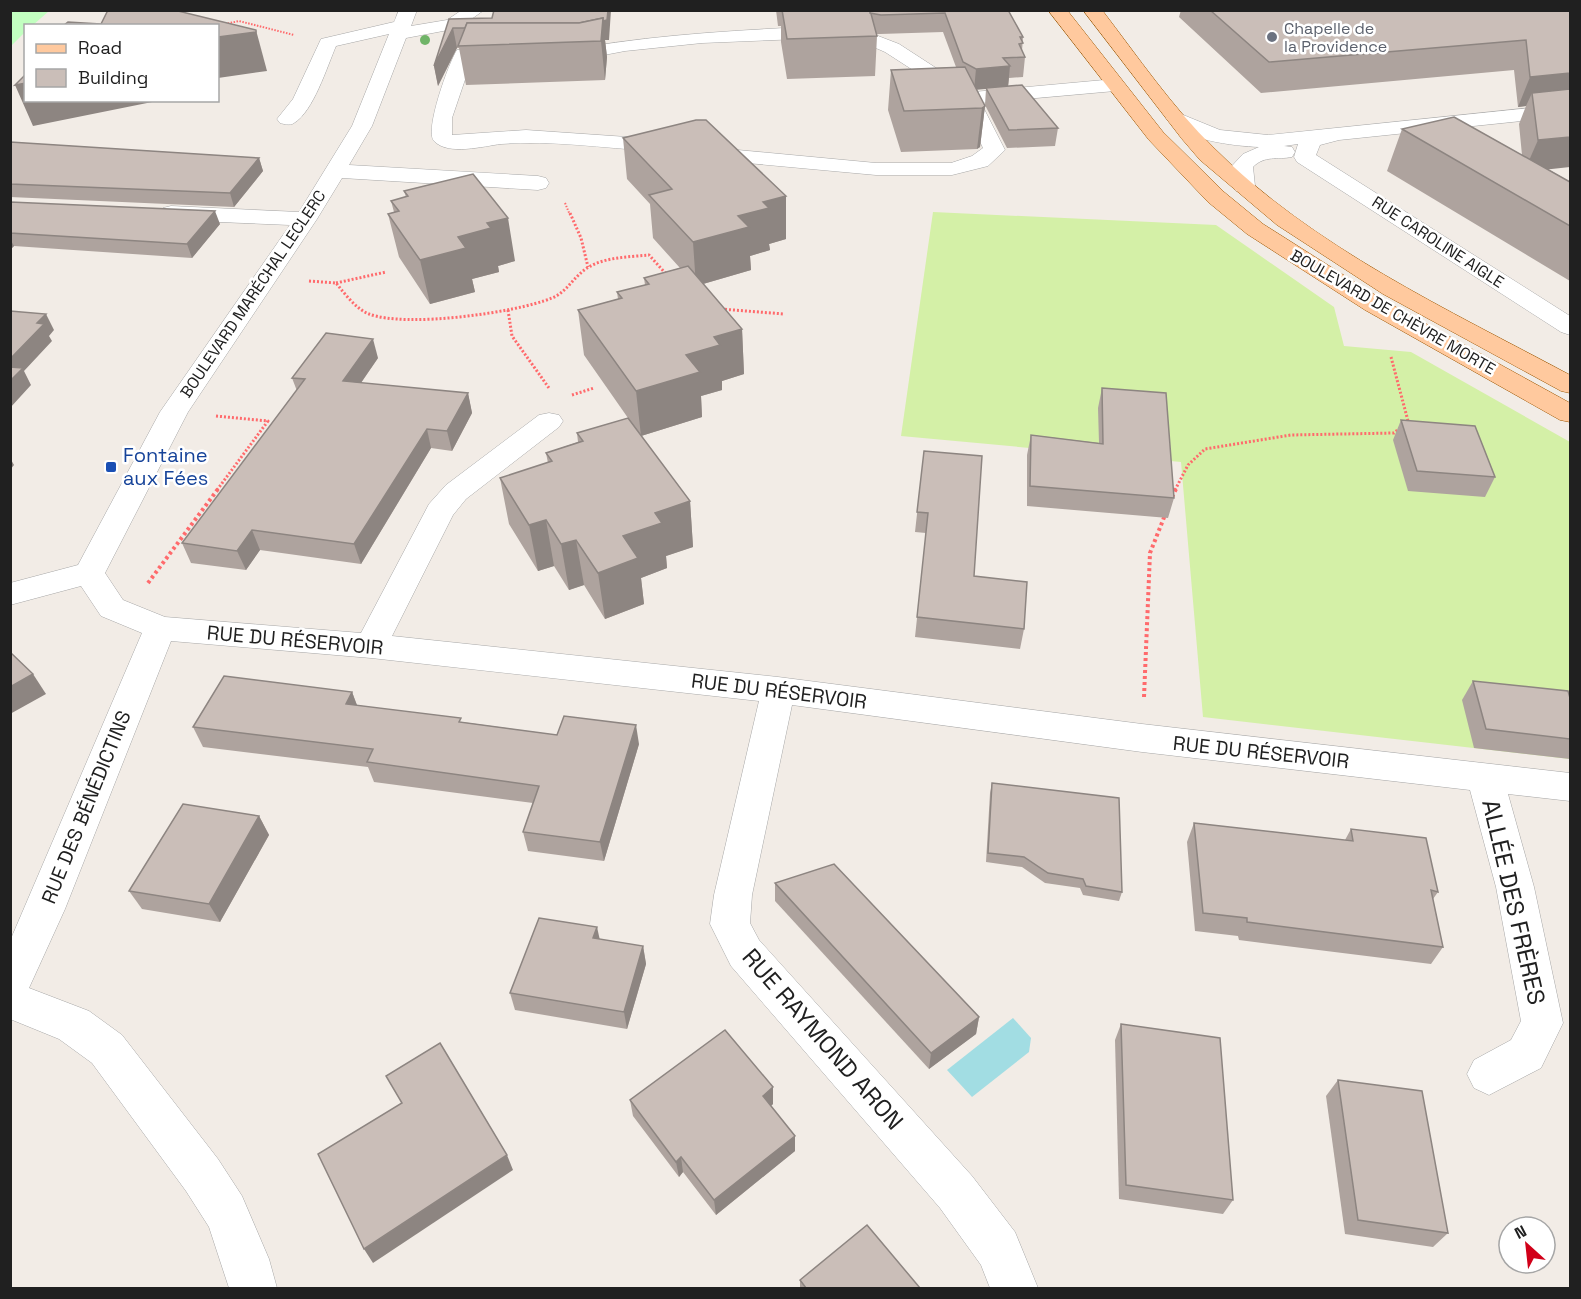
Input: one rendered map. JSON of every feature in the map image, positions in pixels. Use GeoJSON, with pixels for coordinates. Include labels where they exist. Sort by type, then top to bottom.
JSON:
{"type":"FeatureCollection","features":[{"type":"Feature","properties":{"kind":"main road","name":"BOULEVARD DE CHÈVRE MORTE"},"geometry":{"type":"LineString","coordinates":[[1057,10],[1156,136],[1216,198],[1255,229],[1374,305],[1570,414]]}},
{"type":"Feature","properties":{"kind":"main road","name":"BOULEVARD DE CHÈVRE MORTE"},"geometry":{"type":"LineString","coordinates":[[1092,10],[1176,118],[1208,155],[1285,220],[1392,289],[1570,385]]}},
{"type":"Feature","properties":{"kind":"street"},"geometry":{"type":"LineString","coordinates":[[287,119],[302,101],[322,52],[332,41],[403,23],[453,24],[475,10]]}},
{"type":"Feature","properties":{"kind":"street","name":"BOULEVARD MARÉCHAL LECLERC"},"geometry":{"type":"LineString","coordinates":[[89,573],[174,412],[306,219],[362,126],[403,23]]}},
{"type":"Feature","properties":{"kind":"street"},"geometry":{"type":"LineString","coordinates":[[524,53],[464,54],[442,118],[442,138],[451,142],[526,136],[656,145],[672,150],[876,169],[952,169],[980,161],[994,150],[969,98],[912,58],[873,40],[824,32],[702,37],[583,52],[547,53]]}},
{"type":"Feature","properties":{"kind":"street"},"geometry":{"type":"LineString","coordinates":[[969,98],[1115,85]]}},
{"type":"Feature","properties":{"kind":"street"},"geometry":{"type":"LineString","coordinates":[[1176,118],[1204,133],[1244,140],[1335,135],[1570,110]]}},
{"type":"Feature","properties":{"kind":"street"},"geometry":{"type":"LineString","coordinates":[[1305,157],[1306,148],[1313,141],[1335,135]]}},
{"type":"Feature","properties":{"kind":"street","name":"RUE CAROLINE AIGLE"},"geometry":{"type":"LineString","coordinates":[[1244,186],[1242,167],[1254,155],[1277,151],[1305,157],[1570,327]]}},
{"type":"Feature","properties":{"kind":"street"},"geometry":{"type":"LineString","coordinates":[[335,171],[538,183]]}},
{"type":"Feature","properties":{"kind":"street"},"geometry":{"type":"LineString","coordinates":[[144,212],[306,219]]}},
{"type":"Feature","properties":{"kind":"street"},"geometry":{"type":"LineString","coordinates":[[371,646],[440,511],[456,492],[549,421]]}},
{"type":"Feature","properties":{"kind":"street"},"geometry":{"type":"LineString","coordinates":[[10,594],[89,573]]}},
{"type":"Feature","properties":{"kind":"street","name":"RUE DU RÉSERVOIR"},"geometry":{"type":"LineString","coordinates":[[89,573],[112,608],[126,616],[161,628],[371,646],[778,690],[1142,738],[1570,787]]}},
{"type":"Feature","properties":{"kind":"street","name":"RUE DES BÉNÉDICTINS"},"geometry":{"type":"LineString","coordinates":[[10,986],[45,909],[144,664],[161,628]]}},
{"type":"Feature","properties":{"kind":"street","name":"RUE RAYMOND ARON"},"geometry":{"type":"LineString","coordinates":[[778,690],[733,895],[730,924],[745,953],[956,1192],[998,1249],[1014,1288]]}},
{"type":"Feature","properties":{"kind":"street","name":"ALLÉE DES FRÈRES"},"geometry":{"type":"LineString","coordinates":[[1485,777],[1515,887],[1542,1023],[1526,1054],[1489,1074]]}},
{"type":"Feature","properties":{"kind":"street"},"geometry":{"type":"LineString","coordinates":[[10,1000],[74,1024],[106,1049],[202,1175],[226,1212],[245,1259],[253,1288]]}},
{"type":"Feature","properties":{"kind":"path"},"geometry":{"type":"LineString","coordinates":[[219,25],[239,21],[279,33],[327,38],[332,41]]}},
{"type":"Feature","properties":{"kind":"path"},"geometry":{"type":"LineString","coordinates":[[538,183],[557,192],[571,211],[588,267]]}},
{"type":"Feature","properties":{"kind":"path"},"geometry":{"type":"LineString","coordinates":[[336,283],[370,315],[398,320],[508,310],[554,298],[588,267],[650,255],[670,278]]}},
{"type":"Feature","properties":{"kind":"path"},"geometry":{"type":"LineString","coordinates":[[266,279],[336,283],[386,272]]}},
{"type":"Feature","properties":{"kind":"path"},"geometry":{"type":"LineString","coordinates":[[1172,498],[1188,465],[1205,449],[1291,435],[1394,433],[1408,421],[1374,305]]}},
{"type":"Feature","properties":{"kind":"path"},"geometry":{"type":"LineString","coordinates":[[716,309],[784,314]]}},
{"type":"Feature","properties":{"kind":"path"},"geometry":{"type":"LineString","coordinates":[[508,310],[512,336],[557,400],[549,421]]}},
{"type":"Feature","properties":{"kind":"path"},"geometry":{"type":"LineString","coordinates":[[126,616],[268,421],[174,412]]}},
{"type":"Feature","properties":{"kind":"path"},"geometry":{"type":"LineString","coordinates":[[1142,738],[1150,553],[1167,509]]}},
{"type":"Feature","properties":{"kind":"green space"},"geometry":{"type":"Polygon","coordinates":[[[11,10],[49,10],[34,24],[24,24],[24,33],[11,46],[11,10]]]}},
{"type":"Feature","properties":{"kind":"green space"},"geometry":{"type":"Polygon","coordinates":[[[933,212],[1216,225],[1334,307],[1344,346],[1411,352],[1570,442],[1570,759],[1203,717],[1181,462],[901,436],[933,212]]]}},
{"type":"Feature","properties":{"kind":"water"},"geometry":{"type":"Polygon","coordinates":[[[1013,1018],[1031,1038],[1029,1052],[972,1097],[947,1070],[1013,1018]]]}},
{"type":"Feature","properties":{"kind":"building"},"geometry":{"type":"Polygon","coordinates":[[[108,10],[174,10],[256,30],[256,32],[219,37],[219,24],[101,24],[108,10]]]}},
{"type":"Feature","properties":{"kind":"building"},"geometry":{"type":"Polygon","coordinates":[[[494,10],[608,10],[607,20],[603,21],[603,18],[579,23],[467,23],[465,28],[453,28],[434,66],[449,19],[492,18],[494,10]]]}},
{"type":"Feature","properties":{"kind":"building"},"geometry":{"type":"Polygon","coordinates":[[[782,10],[870,10],[877,36],[787,39],[782,10]]]}},
{"type":"Feature","properties":{"kind":"building"},"geometry":{"type":"Polygon","coordinates":[[[870,10],[1008,10],[1023,37],[1020,37],[1023,43],[1019,44],[1025,57],[1003,58],[1010,66],[976,69],[963,62],[945,13],[881,15],[870,13],[870,10]]]}},
{"type":"Feature","properties":{"kind":"building"},"geometry":{"type":"Polygon","coordinates":[[[1210,10],[1570,10],[1570,73],[1530,77],[1526,40],[1269,62],[1210,10]]]}},
{"type":"Feature","properties":{"kind":"building"},"geometry":{"type":"Polygon","coordinates":[[[603,18],[601,41],[458,46],[467,23],[579,23],[603,18]]]}},
{"type":"Feature","properties":{"kind":"building"},"geometry":{"type":"Polygon","coordinates":[[[68,22],[101,24],[66,24],[68,22]]]}},
{"type":"Feature","properties":{"kind":"building"},"geometry":{"type":"Polygon","coordinates":[[[965,67],[985,106],[982,108],[904,111],[891,70],[965,67]]]}},
{"type":"Feature","properties":{"kind":"building"},"geometry":{"type":"Polygon","coordinates":[[[24,76],[24,83],[15,85],[24,76]]]}},
{"type":"Feature","properties":{"kind":"building"},"geometry":{"type":"Polygon","coordinates":[[[1022,85],[1058,128],[1009,130],[986,88],[1022,85]]]}},
{"type":"Feature","properties":{"kind":"building"},"geometry":{"type":"Polygon","coordinates":[[[1570,89],[1570,137],[1538,140],[1532,93],[1570,89]]]}},
{"type":"Feature","properties":{"kind":"building"},"geometry":{"type":"Polygon","coordinates":[[[1454,117],[1570,182],[1570,226],[1402,129],[1454,117]]]}},
{"type":"Feature","properties":{"kind":"building"},"geometry":{"type":"Polygon","coordinates":[[[696,120],[706,120],[786,196],[763,202],[769,208],[738,216],[749,227],[693,242],[649,195],[672,189],[623,138],[696,120]]]}},
{"type":"Feature","properties":{"kind":"building"},"geometry":{"type":"Polygon","coordinates":[[[10,142],[259,158],[230,193],[10,184],[10,142]]]}},
{"type":"Feature","properties":{"kind":"building"},"geometry":{"type":"Polygon","coordinates":[[[473,174],[508,218],[487,223],[491,228],[458,237],[466,248],[420,260],[388,214],[399,211],[391,201],[408,196],[404,191],[473,174]]]}},
{"type":"Feature","properties":{"kind":"building"},"geometry":{"type":"Polygon","coordinates":[[[10,202],[215,211],[187,244],[10,233],[10,202]]]}},
{"type":"Feature","properties":{"kind":"building"},"geometry":{"type":"Polygon","coordinates":[[[688,266],[742,329],[714,337],[720,345],[686,355],[700,372],[636,391],[578,310],[622,298],[617,292],[649,284],[644,278],[688,266]]]}},
{"type":"Feature","properties":{"kind":"building"},"geometry":{"type":"Polygon","coordinates":[[[10,311],[46,314],[37,323],[44,324],[10,359],[10,311]]]}},
{"type":"Feature","properties":{"kind":"building"},"geometry":{"type":"Polygon","coordinates":[[[326,333],[373,339],[343,381],[468,393],[447,431],[427,429],[354,544],[252,530],[237,551],[182,543],[305,379],[292,378],[326,333]]]}},
{"type":"Feature","properties":{"kind":"building"},"geometry":{"type":"Polygon","coordinates":[[[10,367],[23,368],[10,381],[10,367]]]}},
{"type":"Feature","properties":{"kind":"building"},"geometry":{"type":"Polygon","coordinates":[[[1102,388],[1166,393],[1174,498],[1030,486],[1031,435],[1103,444],[1102,388]]]}},
{"type":"Feature","properties":{"kind":"building"},"geometry":{"type":"Polygon","coordinates":[[[628,418],[690,501],[655,513],[662,523],[623,536],[638,558],[598,573],[576,540],[561,544],[546,520],[529,525],[500,478],[552,461],[546,453],[583,441],[577,433],[628,418]]]}},
{"type":"Feature","properties":{"kind":"building"},"geometry":{"type":"Polygon","coordinates":[[[1401,420],[1475,426],[1495,477],[1417,471],[1401,420]]]}},
{"type":"Feature","properties":{"kind":"building"},"geometry":{"type":"Polygon","coordinates":[[[924,451],[982,456],[974,576],[1027,582],[1024,629],[917,617],[928,513],[917,512],[924,451]]]}},
{"type":"Feature","properties":{"kind":"building"},"geometry":{"type":"Polygon","coordinates":[[[10,652],[33,674],[10,687],[10,652]]]}},
{"type":"Feature","properties":{"kind":"building"},"geometry":{"type":"Polygon","coordinates":[[[224,676],[352,692],[346,704],[461,718],[459,722],[557,735],[564,716],[636,725],[600,842],[523,832],[539,786],[367,762],[373,749],[193,727],[224,676]]]}},
{"type":"Feature","properties":{"kind":"building"},"geometry":{"type":"Polygon","coordinates":[[[1473,681],[1568,691],[1570,739],[1486,729],[1473,681]]]}},
{"type":"Feature","properties":{"kind":"building"},"geometry":{"type":"Polygon","coordinates":[[[992,783],[1119,798],[1122,892],[1086,886],[1083,879],[1048,873],[1024,857],[988,853],[992,783]]]}},
{"type":"Feature","properties":{"kind":"building"},"geometry":{"type":"Polygon","coordinates":[[[183,804],[259,816],[209,904],[129,891],[183,804]]]}},
{"type":"Feature","properties":{"kind":"building"},"geometry":{"type":"Polygon","coordinates":[[[1194,823],[1353,841],[1351,829],[1426,838],[1438,892],[1431,890],[1443,947],[1247,922],[1247,918],[1203,913],[1194,823]]]}},
{"type":"Feature","properties":{"kind":"building"},"geometry":{"type":"Polygon","coordinates":[[[834,864],[979,1017],[931,1053],[775,883],[834,864]]]}},
{"type":"Feature","properties":{"kind":"building"},"geometry":{"type":"Polygon","coordinates":[[[539,918],[597,927],[593,938],[643,946],[624,1012],[510,993],[539,918]]]}},
{"type":"Feature","properties":{"kind":"building"},"geometry":{"type":"Polygon","coordinates":[[[1121,1024],[1220,1038],[1233,1200],[1126,1185],[1121,1024]]]}},
{"type":"Feature","properties":{"kind":"building"},"geometry":{"type":"Polygon","coordinates":[[[725,1030],[773,1087],[763,1096],[795,1136],[714,1200],[681,1157],[676,1162],[630,1100],[725,1030]]]}},
{"type":"Feature","properties":{"kind":"building"},"geometry":{"type":"Polygon","coordinates":[[[440,1043],[507,1155],[364,1249],[318,1154],[402,1103],[386,1076],[440,1043]]]}},
{"type":"Feature","properties":{"kind":"building"},"geometry":{"type":"Polygon","coordinates":[[[1338,1080],[1422,1091],[1448,1233],[1358,1220],[1338,1080]]]}},
{"type":"Feature","properties":{"kind":"building"},"geometry":{"type":"Polygon","coordinates":[[[867,1225],[920,1288],[806,1288],[800,1280],[867,1225]]]}},
{"type":"Feature","properties":{"kind":"place","name":"Chapelle de la Providence"},"geometry":{"type":"Point","coordinates":[1272,37]}},
{"type":"Feature","properties":{"kind":"place","name":"Fontaine aux Fées"},"geometry":{"type":"Point","coordinates":[111,467]}}]}
